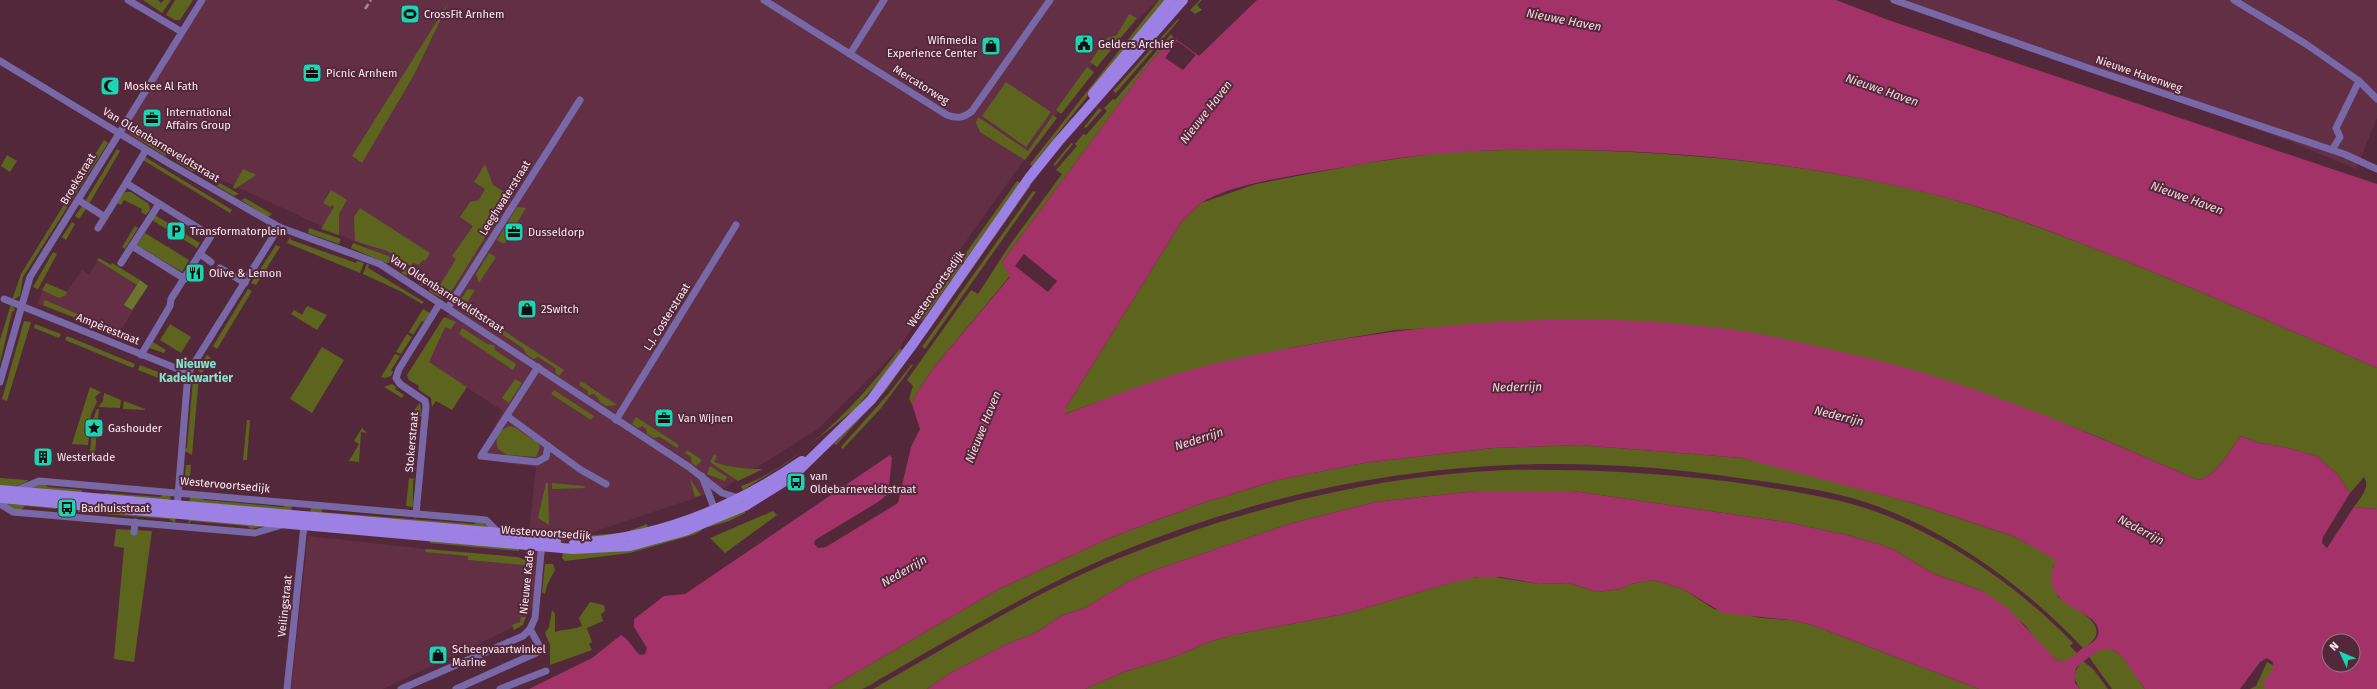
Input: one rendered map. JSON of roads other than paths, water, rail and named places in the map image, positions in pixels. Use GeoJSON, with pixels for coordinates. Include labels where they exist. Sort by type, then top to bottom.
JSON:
{"type":"FeatureCollection","features":[{"type":"Feature","properties":{"kind":"main road","name":"Westervoortsedijk"},"geometry":{"type":"LineString","coordinates":[[1058,142],[1077,113],[1171,0]]}},
{"type":"Feature","properties":{"kind":"main road","name":"Westervoortsedijk"},"geometry":{"type":"LineString","coordinates":[[716,514],[763,496],[787,481],[858,413],[884,384],[1017,194],[1058,142],[1183,0]]}},
{"type":"Feature","properties":{"kind":"main road","name":"Westervoortsedijk"},"geometry":{"type":"LineString","coordinates":[[0,490],[18,490],[177,509],[284,524],[542,542],[596,549],[630,546],[685,531],[782,475],[826,444]]}},
{"type":"Feature","properties":{"kind":"main road","name":"Westervoortsedijk"},"geometry":{"type":"LineString","coordinates":[[0,498],[177,509],[499,533],[542,542]]}},
{"type":"Feature","properties":{"kind":"street"},"geometry":{"type":"LineString","coordinates":[[128,0],[182,32]]}},
{"type":"Feature","properties":{"kind":"street","name":"Broekstraat"},"geometry":{"type":"LineString","coordinates":[[0,382],[21,304],[30,277],[202,0]]}},
{"type":"Feature","properties":{"kind":"street","name":"Mercatorweg"},"geometry":{"type":"LineString","coordinates":[[764,0],[947,115],[963,117],[972,111],[1050,0]]}},
{"type":"Feature","properties":{"kind":"street"},"geometry":{"type":"LineString","coordinates":[[850,54],[884,0]]}},
{"type":"Feature","properties":{"kind":"street","name":"Nieuwe Havenweg"},"geometry":{"type":"LineString","coordinates":[[1894,0],[2332,150],[2377,169]]}},
{"type":"Feature","properties":{"kind":"street"},"geometry":{"type":"LineString","coordinates":[[2234,0],[2306,44],[2358,81],[2377,98]]}},
{"type":"Feature","properties":{"kind":"street","name":"Van Oldenbarneveldtstraat"},"geometry":{"type":"LineString","coordinates":[[0,61],[119,132],[146,150],[279,227],[380,264],[702,476],[722,493],[741,498]]}},
{"type":"Feature","properties":{"kind":"street"},"geometry":{"type":"LineString","coordinates":[[2332,150],[2340,137],[2336,128],[2358,81]]}},
{"type":"Feature","properties":{"kind":"street","name":"Leeghwaterstraat"},"geometry":{"type":"LineString","coordinates":[[448,308],[580,100]]}},
{"type":"Feature","properties":{"kind":"street"},"geometry":{"type":"LineString","coordinates":[[98,228],[146,150]]}},
{"type":"Feature","properties":{"kind":"street"},"geometry":{"type":"LineString","coordinates":[[126,183],[211,236],[184,278],[141,355]]}},
{"type":"Feature","properties":{"kind":"street"},"geometry":{"type":"LineString","coordinates":[[78,200],[105,217]]}},
{"type":"Feature","properties":{"kind":"street"},"geometry":{"type":"LineString","coordinates":[[121,263],[159,204]]}},
{"type":"Feature","properties":{"kind":"street","name":"L.J. Costerstraat"},"geometry":{"type":"LineString","coordinates":[[616,420],[736,225]]}},
{"type":"Feature","properties":{"kind":"street"},"geometry":{"type":"LineString","coordinates":[[177,509],[177,493],[188,373],[245,284],[279,227]]}},
{"type":"Feature","properties":{"kind":"street"},"geometry":{"type":"LineString","coordinates":[[132,246],[184,278]]}},
{"type":"Feature","properties":{"kind":"street"},"geometry":{"type":"LineString","coordinates":[[200,254],[211,262]]}},
{"type":"Feature","properties":{"kind":"street"},"geometry":{"type":"LineString","coordinates":[[220,268],[245,284]]}},
{"type":"Feature","properties":{"kind":"street","name":"Ampèrestraat"},"geometry":{"type":"LineString","coordinates":[[4,299],[21,304],[141,355],[188,373]]}},
{"type":"Feature","properties":{"kind":"street","name":"Stokerstraat"},"geometry":{"type":"LineString","coordinates":[[416,514],[426,406],[425,401],[400,384],[396,378],[399,369],[440,303]]}},
{"type":"Feature","properties":{"kind":"street"},"geometry":{"type":"LineString","coordinates":[[538,367],[482,456],[537,462],[546,456],[548,446]]}},
{"type":"Feature","properties":{"kind":"street"},"geometry":{"type":"LineString","coordinates":[[507,416],[581,470],[606,484]]}},
{"type":"Feature","properties":{"kind":"street"},"geometry":{"type":"LineString","coordinates":[[702,476],[716,514]]}},
{"type":"Feature","properties":{"kind":"street","name":"Westervoortsedijk"},"geometry":{"type":"LineString","coordinates":[[18,490],[40,481],[486,520],[499,533]]}},
{"type":"Feature","properties":{"kind":"street","name":"Westervoortsedijk"},"geometry":{"type":"LineString","coordinates":[[0,504],[13,512],[255,532],[284,524]]}},
{"type":"Feature","properties":{"kind":"street"},"geometry":{"type":"LineString","coordinates":[[134,532],[135,522]]}},
{"type":"Feature","properties":{"kind":"street","name":"Veilingstraat"},"geometry":{"type":"LineString","coordinates":[[286,689],[304,525]]}},
{"type":"Feature","properties":{"kind":"street","name":"Nieuwe Kade"},"geometry":{"type":"LineString","coordinates":[[400,689],[523,636],[530,629],[535,618],[542,542]]}},
{"type":"Feature","properties":{"kind":"street","name":"Nieuwe Kade"},"geometry":{"type":"LineString","coordinates":[[456,689],[536,653],[540,647],[530,629]]}},
{"type":"Feature","properties":{"kind":"street"},"geometry":{"type":"LineString","coordinates":[[500,689],[546,670]]}},
{"type":"Feature","properties":{"kind":"water"},"geometry":{"type":"Polygon","coordinates":[[[1257,0],[1836,0],[1891,21],[2377,184],[2377,368],[2141,267],[2032,225],[1965,203],[1919,191],[1826,172],[1731,159],[1683,155],[1588,150],[1499,150],[1410,157],[1295,175],[1251,184],[1214,196],[1200,204],[1182,221],[1067,406],[1065,414],[1157,380],[1189,370],[1227,361],[1266,352],[1325,342],[1435,327],[1491,322],[1604,320],[1660,322],[1770,336],[1884,362],[1964,386],[2043,415],[2198,480],[2205,478],[2217,468],[2241,436],[2259,443],[2279,446],[2317,456],[2337,474],[2350,493],[2323,537],[2322,543],[2327,548],[2354,507],[2377,509],[2377,689],[2267,689],[2262,684],[2272,671],[2273,662],[2267,658],[2260,662],[2240,689],[2145,689],[2123,658],[2116,652],[2109,649],[2100,651],[2089,657],[2076,668],[2075,683],[2080,689],[1979,689],[1812,625],[1790,620],[1723,613],[1683,589],[1653,580],[1631,584],[1621,589],[1597,592],[1569,583],[1539,584],[1501,577],[1478,577],[1450,583],[1349,613],[1233,635],[1206,643],[1177,656],[1124,672],[1085,689],[927,689],[952,672],[1005,645],[1037,632],[1061,616],[1086,607],[1131,580],[1152,571],[1289,524],[1375,502],[1476,491],[1573,491],[1786,522],[1847,535],[1882,545],[1896,551],[1932,573],[1982,591],[2009,609],[2056,660],[2063,661],[2069,659],[2097,638],[2097,626],[2091,619],[2061,599],[2054,590],[2051,577],[2056,560],[2013,536],[1913,503],[1742,458],[1579,445],[1493,448],[1364,463],[1278,480],[1200,504],[1112,537],[999,589],[828,689],[529,689],[592,658],[621,635],[627,639],[640,655],[645,654],[647,648],[634,627],[634,619],[664,596],[685,594],[890,455],[892,458],[888,494],[878,502],[815,540],[814,544],[818,548],[826,547],[898,503],[911,447],[920,429],[912,404],[916,394],[935,366],[1010,277],[1002,262],[1147,66],[1173,37],[1199,56],[1257,0]]]}},
{"type":"Feature","properties":{"kind":"railway"},"geometry":{"type":"LineString","coordinates":[[365,9],[371,0]]}},
{"type":"Feature","properties":{"kind":"place","name":"CrossFit Arnhem"},"geometry":{"type":"Point","coordinates":[410,14]}},
{"type":"Feature","properties":{"kind":"place","name":"Gelders Archief"},"geometry":{"type":"Point","coordinates":[1084,44]}},
{"type":"Feature","properties":{"kind":"place","name":"Wifimedia Experience Center"},"geometry":{"type":"Point","coordinates":[991,46]}},
{"type":"Feature","properties":{"kind":"place","name":"Picnic Arnhem"},"geometry":{"type":"Point","coordinates":[312,73]}},
{"type":"Feature","properties":{"kind":"place","name":"Moskee Al Fath"},"geometry":{"type":"Point","coordinates":[110,86]}},
{"type":"Feature","properties":{"kind":"place","name":"International Affairs Group"},"geometry":{"type":"Point","coordinates":[152,118]}},
{"type":"Feature","properties":{"kind":"place","name":"Transformatorplein"},"geometry":{"type":"Point","coordinates":[176,231]}},
{"type":"Feature","properties":{"kind":"place","name":"Dusseldorp"},"geometry":{"type":"Point","coordinates":[514,232]}},
{"type":"Feature","properties":{"kind":"place","name":"Olive & Lemon"},"geometry":{"type":"Point","coordinates":[195,273]}},
{"type":"Feature","properties":{"kind":"place","name":"2Switch"},"geometry":{"type":"Point","coordinates":[527,309]}},
{"type":"Feature","properties":{"kind":"place","name":"Van Wijnen"},"geometry":{"type":"Point","coordinates":[664,418]}},
{"type":"Feature","properties":{"kind":"place","name":"Gashouder"},"geometry":{"type":"Point","coordinates":[94,428]}},
{"type":"Feature","properties":{"kind":"place","name":"Westerkade"},"geometry":{"type":"Point","coordinates":[43,457]}},
{"type":"Feature","properties":{"kind":"place","name":"van Oldebarneveldtstraat"},"geometry":{"type":"Point","coordinates":[796,482]}},
{"type":"Feature","properties":{"kind":"place","name":"Badhuisstraat"},"geometry":{"type":"Point","coordinates":[67,508]}},
{"type":"Feature","properties":{"kind":"place","name":"Scheepvaartwinkel Marine"},"geometry":{"type":"Point","coordinates":[438,655]}},
{"type":"Feature","properties":{"kind":"district","name":"Nieuwe Kadekwartier"},"geometry":{"type":"Point","coordinates":[196,371]}},
{"type":"Feature","properties":{"kind":"water label","name":"Nieuwe Haven"},"geometry":{"type":"Point","coordinates":[1564,20]}},
{"type":"Feature","properties":{"kind":"water label","name":"Nieuwe Haven"},"geometry":{"type":"Point","coordinates":[1882,90]}},
{"type":"Feature","properties":{"kind":"water label","name":"Nieuwe Haven"},"geometry":{"type":"Point","coordinates":[1206,112]}},
{"type":"Feature","properties":{"kind":"water label","name":"Nieuwe Haven"},"geometry":{"type":"Point","coordinates":[2187,198]}},
{"type":"Feature","properties":{"kind":"water label","name":"Nederrijn"},"geometry":{"type":"Point","coordinates":[1517,387]}},
{"type":"Feature","properties":{"kind":"water label","name":"Nederrijn"},"geometry":{"type":"Point","coordinates":[1839,416]}},
{"type":"Feature","properties":{"kind":"water label","name":"Nieuwe Haven"},"geometry":{"type":"Point","coordinates":[983,427]}},
{"type":"Feature","properties":{"kind":"water label","name":"Nederrijn"},"geometry":{"type":"Point","coordinates":[1199,439]}},
{"type":"Feature","properties":{"kind":"water label","name":"Nederrijn"},"geometry":{"type":"Point","coordinates":[2141,530]}},
{"type":"Feature","properties":{"kind":"water label","name":"Nederrijn"},"geometry":{"type":"Point","coordinates":[904,571]}}]}
